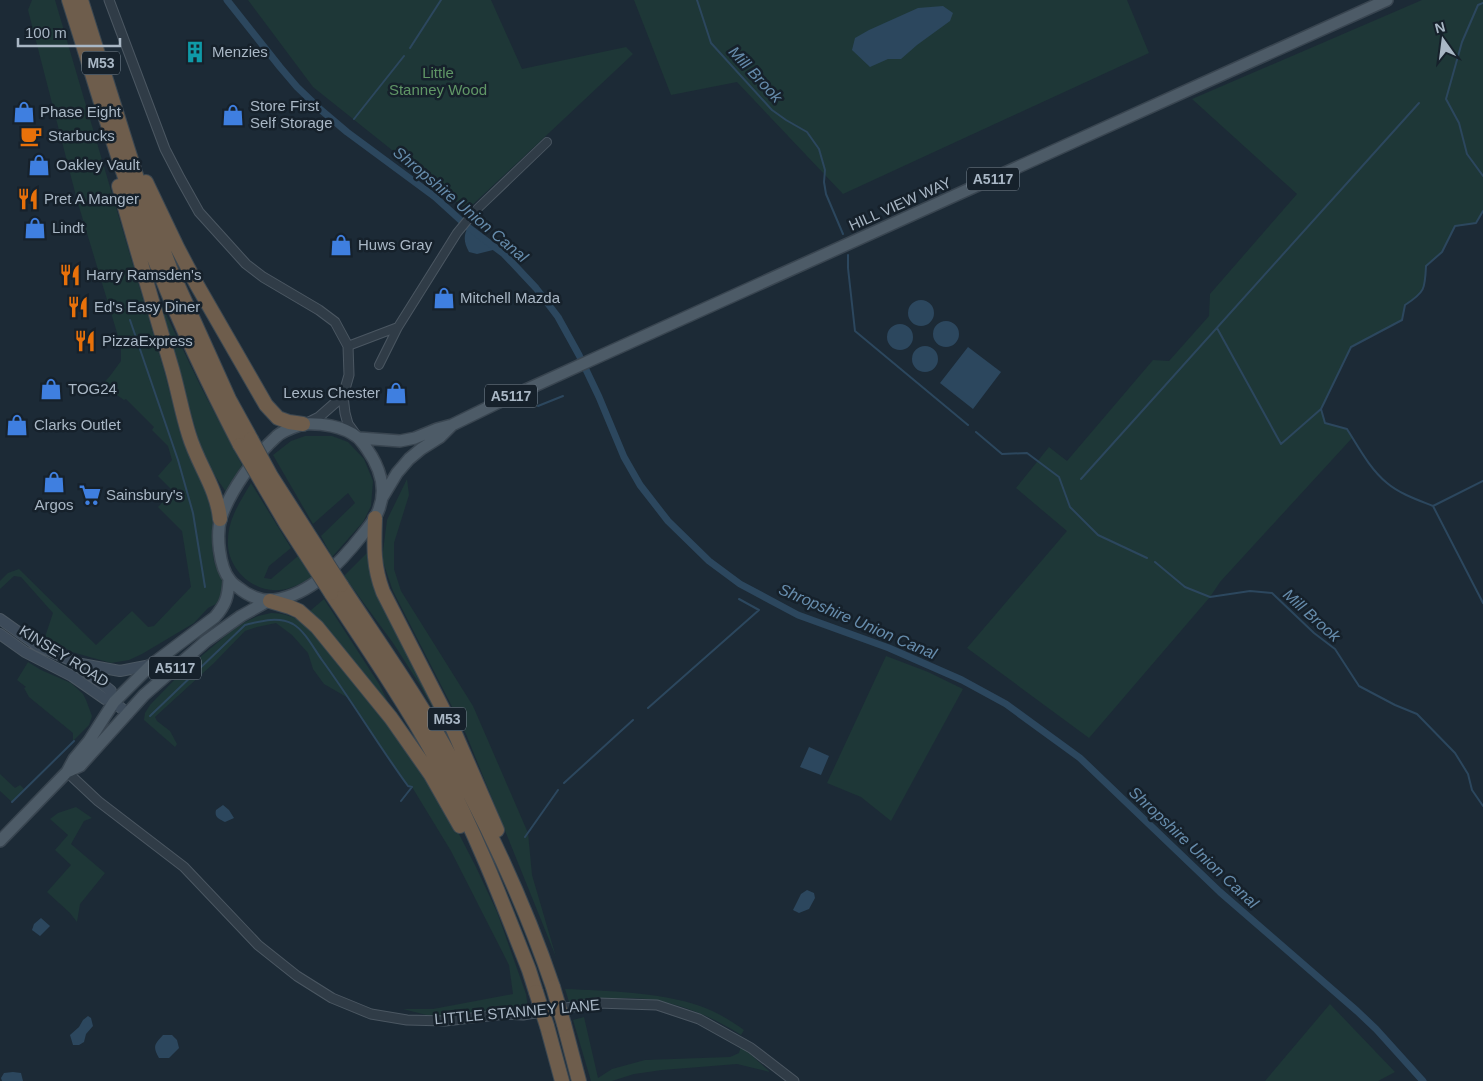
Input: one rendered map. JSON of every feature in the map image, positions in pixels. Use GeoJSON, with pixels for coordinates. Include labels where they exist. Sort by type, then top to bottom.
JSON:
{"type":"FeatureCollection","features":[{"type":"Feature","properties":{"kind":"highway","name":"M53"},"geometry":{"type":"LineString","coordinates":[[69,0],[129,189],[160,273],[193,350],[245,442],[276,483],[440,766],[477,841],[529,970],[562,1081]]}},
{"type":"Feature","properties":{"kind":"highway","name":"M53"},"geometry":{"type":"LineString","coordinates":[[81,0],[140,188],[170,268],[229,398],[245,442]]}},
{"type":"Feature","properties":{"kind":"highway"},"geometry":{"type":"LineString","coordinates":[[90,67],[106,142],[188,434],[216,496],[220,519]]}},
{"type":"Feature","properties":{"kind":"highway"},"geometry":{"type":"LineString","coordinates":[[122,127],[177,247],[266,405],[278,418],[304,424]]}},
{"type":"Feature","properties":{"kind":"highway","name":"M53"},"geometry":{"type":"LineString","coordinates":[[375,518],[375,564],[380,584],[453,730],[513,870],[553,988],[579,1081]]}},
{"type":"Feature","properties":{"kind":"highway","name":"M53"},"geometry":{"type":"LineString","coordinates":[[336,589],[400,674],[452,760],[486,827],[529,920]]}},
{"type":"Feature","properties":{"kind":"highway","name":"M53"},"geometry":{"type":"LineString","coordinates":[[269,601],[290,606],[299,611],[317,627],[391,718],[430,775],[504,906]]}},
{"type":"Feature","properties":{"kind":"main road","name":"HILL VIEW WAY"},"geometry":{"type":"LineString","coordinates":[[358,437],[400,441],[415,438],[452,425],[1387,0]]}},
{"type":"Feature","properties":{"kind":"main road"},"geometry":{"type":"LineString","coordinates":[[304,424],[328,425],[346,431],[358,437],[373,458],[380,473],[383,489],[382,500],[375,518],[337,564],[316,582],[287,598],[269,601],[256,597],[242,591],[229,580],[220,554],[220,519],[244,475],[277,436],[290,428],[304,424]]}},
{"type":"Feature","properties":{"kind":"main road","name":"HILL VIEW WAY"},"geometry":{"type":"LineString","coordinates":[[382,500],[397,473],[409,459],[420,449],[440,437],[452,425]]}},
{"type":"Feature","properties":{"kind":"main road","name":"A5117"},"geometry":{"type":"LineString","coordinates":[[0,841],[67,772],[114,702],[151,665],[215,617],[224,607],[228,598],[229,580]]}},
{"type":"Feature","properties":{"kind":"main road","name":"A5117"},"geometry":{"type":"LineString","coordinates":[[67,772],[80,766],[144,695],[206,641],[241,616],[269,601]]}},
{"type":"Feature","properties":{"kind":"main road","name":"KINSEY ROAD"},"geometry":{"type":"LineString","coordinates":[[0,619],[38,646],[74,662],[111,692],[114,702]]}},
{"type":"Feature","properties":{"kind":"main road","name":"KINSEY ROAD"},"geometry":{"type":"LineString","coordinates":[[0,634],[25,652],[72,676],[105,700],[114,702],[128,714]]}},
{"type":"Feature","properties":{"kind":"main road"},"geometry":{"type":"LineString","coordinates":[[74,662],[120,671],[151,665]]}},
{"type":"Feature","properties":{"kind":"street"},"geometry":{"type":"LineString","coordinates":[[109,0],[165,149],[199,212],[220,237],[252,268],[269,281],[318,310],[334,322],[348,346],[349,375],[343,396],[346,418],[358,437]]}},
{"type":"Feature","properties":{"kind":"street"},"geometry":{"type":"LineString","coordinates":[[379,365],[398,327],[457,233],[475,211],[547,142]]}},
{"type":"Feature","properties":{"kind":"street"},"geometry":{"type":"LineString","coordinates":[[348,346],[398,327]]}},
{"type":"Feature","properties":{"kind":"street"},"geometry":{"type":"LineString","coordinates":[[304,424],[331,409],[343,396]]}},
{"type":"Feature","properties":{"kind":"street","name":"LITTLE STANNEY LANE"},"geometry":{"type":"LineString","coordinates":[[67,772],[98,801],[184,867],[258,945],[297,976],[332,998],[370,1014],[417,1021],[445,1021],[506,1014],[523,1015],[597,1003],[657,1005],[707,1023],[751,1048],[794,1081]]}},
{"type":"Feature","properties":{"kind":"green space"},"geometry":{"type":"Polygon","coordinates":[[[32,0],[55,0],[165,374],[180,433],[198,476],[210,495],[215,511],[212,546],[214,561],[223,589],[216,604],[208,608],[194,623],[142,654],[129,660],[111,663],[72,652],[45,637],[53,613],[21,577],[14,576],[0,589],[0,581],[8,573],[19,569],[96,645],[132,611],[148,627],[154,626],[191,587],[182,531],[158,507],[173,491],[158,476],[172,460],[168,446],[152,430],[154,427],[126,399],[124,400],[114,393],[100,396],[96,391],[121,361],[121,346],[77,200],[28,10],[32,0]]]}},
{"type":"Feature","properties":{"kind":"green space","name":"Little Stanney Wood"},"geometry":{"type":"Polygon","coordinates":[[[248,0],[491,0],[522,69],[626,47],[633,54],[467,210],[313,87],[248,0]]]}},
{"type":"Feature","properties":{"kind":"green space"},"geometry":{"type":"Polygon","coordinates":[[[634,0],[1127,0],[1149,53],[843,194],[737,82],[671,95],[634,0]]]}},
{"type":"Feature","properties":{"kind":"green space"},"geometry":{"type":"Polygon","coordinates":[[[1422,0],[1483,0],[1483,211],[1476,223],[1455,227],[1442,252],[1426,266],[1423,289],[1405,305],[1402,320],[1351,347],[1321,410],[1325,423],[1347,429],[1353,437],[1220,582],[1210,597],[1089,738],[967,648],[1067,531],[1016,488],[1049,447],[1067,461],[1153,360],[1169,361],[1209,316],[1210,294],[1297,194],[1192,99],[1422,0]]]}},
{"type":"Feature","properties":{"kind":"green space"},"geometry":{"type":"Polygon","coordinates":[[[161,304],[200,385],[242,465],[226,492],[211,470],[201,449],[161,304]]]}},
{"type":"Feature","properties":{"kind":"green space"},"geometry":{"type":"Polygon","coordinates":[[[305,436],[332,436],[348,442],[364,459],[373,481],[371,506],[363,522],[332,557],[321,536],[355,503],[348,493],[313,524],[273,455],[291,441],[305,436]]]}},
{"type":"Feature","properties":{"kind":"green space"},"geometry":{"type":"Polygon","coordinates":[[[407,479],[409,495],[394,543],[394,569],[401,591],[473,706],[528,833],[532,875],[556,957],[466,734],[393,591],[382,559],[387,520],[407,479]]]}},
{"type":"Feature","properties":{"kind":"green space"},"geometry":{"type":"Polygon","coordinates":[[[251,483],[291,548],[269,566],[264,578],[271,579],[298,556],[312,578],[296,586],[280,590],[270,590],[251,583],[236,568],[231,560],[229,550],[230,525],[251,483]]]}},
{"type":"Feature","properties":{"kind":"green space"},"geometry":{"type":"Polygon","coordinates":[[[368,552],[369,568],[374,584],[447,726],[444,728],[420,685],[393,643],[344,576],[368,552]]]}},
{"type":"Feature","properties":{"kind":"green space"},"geometry":{"type":"Polygon","coordinates":[[[324,599],[379,684],[388,702],[377,692],[310,611],[324,599]]]}},
{"type":"Feature","properties":{"kind":"green space"},"geometry":{"type":"Polygon","coordinates":[[[271,613],[289,616],[306,624],[386,721],[444,805],[497,912],[526,994],[528,1008],[434,1017],[403,1009],[433,1009],[513,994],[509,965],[451,851],[412,787],[408,786],[397,771],[350,699],[324,684],[313,669],[308,653],[292,635],[276,623],[245,631],[214,663],[155,717],[157,721],[170,731],[177,744],[175,747],[144,720],[145,713],[150,705],[180,674],[230,632],[245,622],[271,613]]]}},
{"type":"Feature","properties":{"kind":"green space"},"geometry":{"type":"Polygon","coordinates":[[[886,656],[928,672],[963,689],[891,821],[861,797],[827,783],[886,656]]]}},
{"type":"Feature","properties":{"kind":"green space"},"geometry":{"type":"Polygon","coordinates":[[[28,662],[71,683],[83,694],[92,716],[89,725],[73,741],[73,733],[29,697],[24,688],[26,687],[17,680],[28,662]]]}},
{"type":"Feature","properties":{"kind":"green space"},"geometry":{"type":"Polygon","coordinates":[[[0,774],[15,788],[20,785],[24,789],[12,802],[0,791],[0,774]]]}},
{"type":"Feature","properties":{"kind":"green space"},"geometry":{"type":"Polygon","coordinates":[[[76,807],[92,818],[84,821],[71,844],[105,873],[80,904],[77,922],[47,892],[71,865],[55,850],[68,835],[50,819],[58,813],[76,807]]]}},
{"type":"Feature","properties":{"kind":"green space"},"geometry":{"type":"Polygon","coordinates":[[[565,989],[633,993],[684,1001],[711,1010],[744,1030],[741,1035],[719,1022],[696,1012],[672,1004],[647,999],[628,998],[569,1002],[565,989]]]}},
{"type":"Feature","properties":{"kind":"green space"},"geometry":{"type":"Polygon","coordinates":[[[1330,1004],[1395,1072],[1378,1081],[1265,1081],[1330,1004]]]}},
{"type":"Feature","properties":{"kind":"green space"},"geometry":{"type":"Polygon","coordinates":[[[584,1017],[598,1078],[612,1069],[645,1060],[730,1057],[739,1053],[741,1046],[770,1072],[737,1064],[662,1070],[634,1074],[612,1081],[591,1081],[573,1020],[584,1017]]]}},
{"type":"Feature","properties":{"kind":"water"},"geometry":{"type":"Polygon","coordinates":[[[943,6],[953,13],[950,21],[901,59],[888,59],[870,67],[852,50],[855,38],[869,30],[918,8],[943,6]]]}},
{"type":"Feature","properties":{"kind":"water"},"geometry":{"type":"Polygon","coordinates":[[[468,227],[497,249],[477,254],[469,252],[465,240],[465,233],[468,227]]]}},
{"type":"Feature","properties":{"kind":"water"},"geometry":{"type":"Polygon","coordinates":[[[921,300],[930,304],[934,313],[930,322],[921,326],[912,322],[908,313],[912,304],[921,300]]]}},
{"type":"Feature","properties":{"kind":"water"},"geometry":{"type":"Polygon","coordinates":[[[946,321],[955,325],[959,334],[955,343],[946,347],[937,343],[933,334],[937,325],[946,321]]]}},
{"type":"Feature","properties":{"kind":"water"},"geometry":{"type":"Polygon","coordinates":[[[900,324],[909,328],[913,337],[909,346],[900,350],[891,346],[887,337],[891,328],[900,324]]]}},
{"type":"Feature","properties":{"kind":"water"},"geometry":{"type":"Polygon","coordinates":[[[925,346],[934,350],[938,359],[934,368],[925,372],[916,368],[912,359],[916,350],[925,346]]]}},
{"type":"Feature","properties":{"kind":"water"},"geometry":{"type":"Polygon","coordinates":[[[968,347],[1001,372],[973,409],[940,383],[968,347]]]}},
{"type":"Feature","properties":{"kind":"water"},"geometry":{"type":"Polygon","coordinates":[[[809,747],[829,756],[821,775],[800,767],[809,747]]]}},
{"type":"Feature","properties":{"kind":"water"},"geometry":{"type":"Polygon","coordinates":[[[223,805],[234,818],[225,822],[216,815],[216,810],[223,805]]]}},
{"type":"Feature","properties":{"kind":"water"},"geometry":{"type":"Polygon","coordinates":[[[807,890],[814,893],[815,898],[809,909],[799,913],[793,910],[801,894],[807,890]]]}},
{"type":"Feature","properties":{"kind":"water"},"geometry":{"type":"Polygon","coordinates":[[[41,918],[50,926],[40,936],[32,930],[34,924],[41,918]]]}},
{"type":"Feature","properties":{"kind":"water"},"geometry":{"type":"Polygon","coordinates":[[[88,1016],[91,1018],[93,1026],[86,1034],[84,1042],[79,1045],[73,1045],[70,1035],[88,1016]]]}},
{"type":"Feature","properties":{"kind":"water"},"geometry":{"type":"Polygon","coordinates":[[[163,1035],[172,1035],[177,1040],[179,1048],[169,1058],[159,1058],[155,1048],[156,1043],[163,1035]]]}},
{"type":"Feature","properties":{"kind":"water"},"geometry":{"type":"Polygon","coordinates":[[[4,1073],[21,1073],[23,1081],[2,1081],[1,1078],[4,1073]]]}},
{"type":"Feature","properties":{"kind":"waterway","name":"Shropshire Union Canal"},"geometry":{"type":"LineString","coordinates":[[227,0],[297,87],[321,110],[347,132],[435,197],[468,227],[504,254],[536,288],[558,317],[579,355],[624,457],[640,485],[668,521],[709,561],[740,584],[798,615],[889,648],[962,680],[1006,704],[1080,758],[1220,892],[1357,1011],[1423,1081]]}},
{"type":"Feature","properties":{"kind":"waterway"},"geometry":{"type":"LineString","coordinates":[[410,48],[441,0]]}},
{"type":"Feature","properties":{"kind":"waterway","name":"Mill Brook"},"geometry":{"type":"LineString","coordinates":[[697,0],[711,43],[772,110],[807,132],[819,149],[825,170],[826,194],[843,234]]}},
{"type":"Feature","properties":{"kind":"waterway"},"geometry":{"type":"LineString","coordinates":[[1483,3],[1478,5],[1462,42],[1446,99],[1459,123],[1467,154],[1483,176]]}},
{"type":"Feature","properties":{"kind":"waterway"},"geometry":{"type":"LineString","coordinates":[[354,119],[404,56]]}},
{"type":"Feature","properties":{"kind":"waterway"},"geometry":{"type":"LineString","coordinates":[[1081,479],[1419,103]]}},
{"type":"Feature","properties":{"kind":"waterway"},"geometry":{"type":"LineString","coordinates":[[1217,328],[1281,444],[1321,409],[1351,347],[1402,320],[1405,305],[1417,297],[1423,289],[1426,266],[1442,252],[1455,226],[1476,223],[1483,211]]}},
{"type":"Feature","properties":{"kind":"waterway","name":"Mill Brook"},"geometry":{"type":"LineString","coordinates":[[848,255],[855,331],[968,425]]}},
{"type":"Feature","properties":{"kind":"waterway"},"geometry":{"type":"LineString","coordinates":[[130,320],[178,460],[193,513],[205,587]]}},
{"type":"Feature","properties":{"kind":"waterway"},"geometry":{"type":"LineString","coordinates":[[538,406],[563,396]]}},
{"type":"Feature","properties":{"kind":"waterway"},"geometry":{"type":"LineString","coordinates":[[1321,409],[1325,423],[1347,429],[1375,471],[1392,487],[1409,496],[1433,506],[1483,481]]}},
{"type":"Feature","properties":{"kind":"waterway","name":"Mill Brook"},"geometry":{"type":"LineString","coordinates":[[976,432],[1002,454],[1027,453],[1059,477],[1070,507],[1098,535],[1147,558]]}},
{"type":"Feature","properties":{"kind":"waterway"},"geometry":{"type":"LineString","coordinates":[[1433,506],[1483,603]]}},
{"type":"Feature","properties":{"kind":"waterway","name":"Mill Brook"},"geometry":{"type":"LineString","coordinates":[[1155,562],[1185,587],[1210,597],[1250,591],[1272,593],[1314,633],[1335,649],[1359,686],[1417,714],[1455,753],[1468,774],[1472,790],[1483,806]]}},
{"type":"Feature","properties":{"kind":"waterway"},"geometry":{"type":"LineString","coordinates":[[648,708],[759,610],[739,599]]}},
{"type":"Feature","properties":{"kind":"waterway"},"geometry":{"type":"LineString","coordinates":[[150,716],[245,625],[269,620],[281,620],[293,624],[305,636],[408,786],[412,787],[401,801]]}},
{"type":"Feature","properties":{"kind":"waterway"},"geometry":{"type":"LineString","coordinates":[[564,783],[633,720]]}},
{"type":"Feature","properties":{"kind":"waterway"},"geometry":{"type":"LineString","coordinates":[[12,802],[74,741]]}},
{"type":"Feature","properties":{"kind":"waterway"},"geometry":{"type":"LineString","coordinates":[[525,837],[558,790]]}},
{"type":"Feature","properties":{"kind":"place","name":"Menzies"},"geometry":{"type":"Point","coordinates":[195,52]}},
{"type":"Feature","properties":{"kind":"place","name":"Phase Eight"},"geometry":{"type":"Point","coordinates":[24,112]}},
{"type":"Feature","properties":{"kind":"place","name":"Store First Self Storage"},"geometry":{"type":"Point","coordinates":[233,115]}},
{"type":"Feature","properties":{"kind":"place","name":"Starbucks"},"geometry":{"type":"Point","coordinates":[31,136]}},
{"type":"Feature","properties":{"kind":"place","name":"Oakley Vault"},"geometry":{"type":"Point","coordinates":[39,165]}},
{"type":"Feature","properties":{"kind":"place","name":"Pret A Manger"},"geometry":{"type":"Point","coordinates":[28,199]}},
{"type":"Feature","properties":{"kind":"place","name":"Lindt"},"geometry":{"type":"Point","coordinates":[35,228]}},
{"type":"Feature","properties":{"kind":"place","name":"Huws Gray"},"geometry":{"type":"Point","coordinates":[341,245]}},
{"type":"Feature","properties":{"kind":"place","name":"Harry Ramsden's"},"geometry":{"type":"Point","coordinates":[70,275]}},
{"type":"Feature","properties":{"kind":"place","name":"Mitchell Mazda"},"geometry":{"type":"Point","coordinates":[444,298]}},
{"type":"Feature","properties":{"kind":"place","name":"Ed's Easy Diner"},"geometry":{"type":"Point","coordinates":[78,307]}},
{"type":"Feature","properties":{"kind":"place","name":"PizzaExpress"},"geometry":{"type":"Point","coordinates":[85,341]}},
{"type":"Feature","properties":{"kind":"place","name":"TOG24"},"geometry":{"type":"Point","coordinates":[51,389]}},
{"type":"Feature","properties":{"kind":"place","name":"Lexus Chester"},"geometry":{"type":"Point","coordinates":[396,393]}},
{"type":"Feature","properties":{"kind":"place","name":"Clarks Outlet"},"geometry":{"type":"Point","coordinates":[17,425]}},
{"type":"Feature","properties":{"kind":"place","name":"Argos"},"geometry":{"type":"Point","coordinates":[54,482]}},
{"type":"Feature","properties":{"kind":"place","name":"Sainsbury's"},"geometry":{"type":"Point","coordinates":[90,495]}}]}
